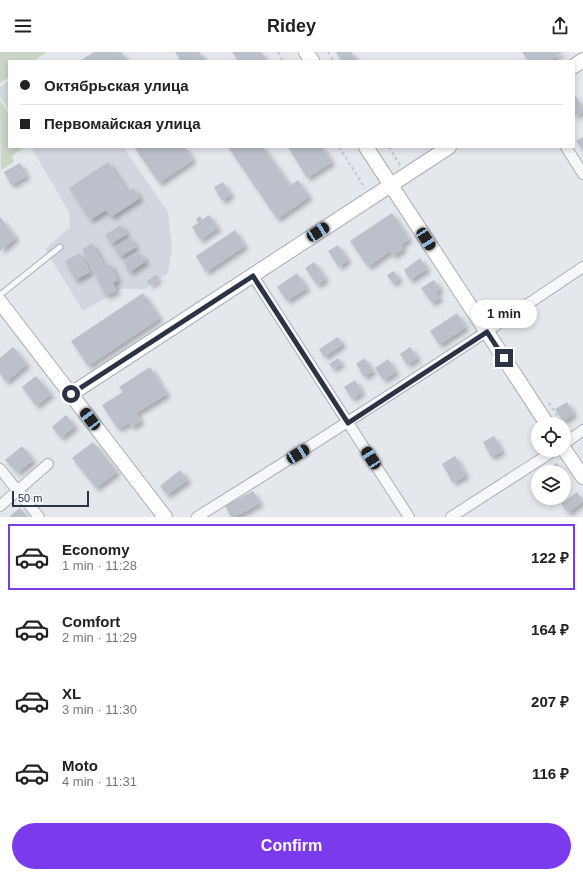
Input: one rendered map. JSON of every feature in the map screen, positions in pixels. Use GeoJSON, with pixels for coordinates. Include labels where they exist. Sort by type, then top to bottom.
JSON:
{"type":"FeatureCollection","features":[{"type":"Feature","properties":{"kind":"street"},"geometry":{"type":"LineString","coordinates":[[367,148],[542,417]]}},
{"type":"Feature","properties":{"kind":"street"},"geometry":{"type":"LineString","coordinates":[[71,394],[448,148]]}},
{"type":"Feature","properties":{"kind":"street"},"geometry":{"type":"LineString","coordinates":[[567,148],[583,174]]}},
{"type":"Feature","properties":{"kind":"street"},"geometry":{"type":"LineString","coordinates":[[197,517],[348,423],[583,267]]}},
{"type":"Feature","properties":{"kind":"street"},"geometry":{"type":"LineString","coordinates":[[253,276],[409,517]]}},
{"type":"Feature","properties":{"kind":"street"},"geometry":{"type":"LineString","coordinates":[[0,302],[165,517]]}},
{"type":"Feature","properties":{"kind":"street"},"geometry":{"type":"LineString","coordinates":[[571,439],[583,430]]}},
{"type":"Feature","properties":{"kind":"street"},"geometry":{"type":"LineString","coordinates":[[451,517],[544,457]]}},
{"type":"Feature","properties":{"kind":"street"},"geometry":{"type":"LineString","coordinates":[[569,457],[583,477]]}},
{"type":"Feature","properties":{"kind":"street"},"geometry":{"type":"LineString","coordinates":[[0,506],[48,464]]}},
{"type":"Feature","properties":{"kind":"street"},"geometry":{"type":"LineString","coordinates":[[0,469],[39,517]]}},
{"type":"Feature","properties":{"kind":"lane"},"geometry":{"type":"LineString","coordinates":[[0,295],[60,248]]}},
{"type":"Feature","properties":{"kind":"path"},"geometry":{"type":"LineString","coordinates":[[340,148],[371,198]]}},
{"type":"Feature","properties":{"kind":"path"},"geometry":{"type":"LineString","coordinates":[[390,148],[407,175]]}},
{"type":"Feature","properties":{"kind":"shaded area"},"geometry":{"type":"Polygon","coordinates":[[[8,82],[8,109],[0,96],[0,87],[8,82]]]}},
{"type":"Feature","properties":{"kind":"shaded area"},"geometry":{"type":"Polygon","coordinates":[[[32,148],[124,148],[168,212],[172,248],[168,273],[145,289],[122,289],[83,311],[45,249],[70,227],[69,212],[32,148]]]}},
{"type":"Feature","properties":{"kind":"green space"},"geometry":{"type":"Polygon","coordinates":[[[0,52],[47,52],[35,60],[8,60],[8,78],[0,83],[0,52]]]}},
{"type":"Feature","properties":{"kind":"green space"},"geometry":{"type":"Polygon","coordinates":[[[0,100],[8,113],[8,148],[24,148],[12,156],[14,162],[1,170],[0,100]]]}},
{"type":"Feature","properties":{"kind":"building"},"geometry":{"type":"Polygon","coordinates":[[[94,52],[121,52],[126,60],[82,60],[94,52]]]}},
{"type":"Feature","properties":{"kind":"building"},"geometry":{"type":"Polygon","coordinates":[[[175,52],[199,52],[204,60],[180,60],[175,52]]]}},
{"type":"Feature","properties":{"kind":"building"},"geometry":{"type":"Polygon","coordinates":[[[232,52],[261,52],[266,60],[236,60],[237,59],[232,52]]]}},
{"type":"Feature","properties":{"kind":"building"},"geometry":{"type":"Polygon","coordinates":[[[336,52],[351,52],[356,60],[340,60],[336,52]]]}},
{"type":"Feature","properties":{"kind":"building"},"geometry":{"type":"Polygon","coordinates":[[[522,52],[563,52],[550,60],[527,60],[522,52]]]}},
{"type":"Feature","properties":{"kind":"building"},"geometry":{"type":"Polygon","coordinates":[[[575,96],[583,108],[583,111],[575,116],[575,96]]]}},
{"type":"Feature","properties":{"kind":"building"},"geometry":{"type":"Polygon","coordinates":[[[583,137],[583,151],[576,141],[583,137]]]}},
{"type":"Feature","properties":{"kind":"building"},"geometry":{"type":"Polygon","coordinates":[[[135,148],[186,148],[193,160],[159,183],[135,148]]]}},
{"type":"Feature","properties":{"kind":"building"},"geometry":{"type":"Polygon","coordinates":[[[229,148],[264,148],[290,186],[298,180],[309,197],[277,219],[229,148]]]}},
{"type":"Feature","properties":{"kind":"building"},"geometry":{"type":"Polygon","coordinates":[[[289,148],[323,148],[332,162],[307,178],[289,148]]]}},
{"type":"Feature","properties":{"kind":"building"},"geometry":{"type":"Polygon","coordinates":[[[108,162],[128,192],[133,188],[140,198],[111,217],[106,210],[90,220],[69,188],[108,162]]]}},
{"type":"Feature","properties":{"kind":"building"},"geometry":{"type":"Polygon","coordinates":[[[20,163],[27,176],[11,185],[4,172],[20,163]]]}},
{"type":"Feature","properties":{"kind":"building"},"geometry":{"type":"Polygon","coordinates":[[[223,182],[231,195],[222,201],[214,187],[223,182]]]}},
{"type":"Feature","properties":{"kind":"building"},"geometry":{"type":"Polygon","coordinates":[[[392,213],[409,239],[401,245],[403,249],[393,256],[390,251],[368,267],[350,241],[392,213]]]}},
{"type":"Feature","properties":{"kind":"building"},"geometry":{"type":"Polygon","coordinates":[[[209,215],[218,228],[200,240],[192,227],[198,223],[196,219],[200,216],[202,220],[209,215]]]}},
{"type":"Feature","properties":{"kind":"building"},"geometry":{"type":"Polygon","coordinates":[[[0,217],[16,238],[0,251],[0,217]]]}},
{"type":"Feature","properties":{"kind":"building"},"geometry":{"type":"Polygon","coordinates":[[[121,225],[127,234],[111,244],[105,235],[121,225]]]}},
{"type":"Feature","properties":{"kind":"building"},"geometry":{"type":"Polygon","coordinates":[[[235,230],[245,246],[206,272],[196,256],[235,230]]]}},
{"type":"Feature","properties":{"kind":"building"},"geometry":{"type":"Polygon","coordinates":[[[130,238],[136,247],[120,257],[114,248],[130,238]]]}},
{"type":"Feature","properties":{"kind":"building"},"geometry":{"type":"Polygon","coordinates":[[[92,243],[105,267],[110,264],[118,280],[113,283],[117,291],[106,296],[82,249],[92,243]]]}},
{"type":"Feature","properties":{"kind":"building"},"geometry":{"type":"Polygon","coordinates":[[[338,245],[348,260],[339,267],[328,251],[338,245]]]}},
{"type":"Feature","properties":{"kind":"building"},"geometry":{"type":"Polygon","coordinates":[[[139,252],[146,261],[130,272],[123,262],[139,252]]]}},
{"type":"Feature","properties":{"kind":"building"},"geometry":{"type":"Polygon","coordinates":[[[80,253],[90,272],[75,280],[65,261],[80,253]]]}},
{"type":"Feature","properties":{"kind":"building"},"geometry":{"type":"Polygon","coordinates":[[[420,258],[427,269],[410,280],[404,270],[420,258]]]}},
{"type":"Feature","properties":{"kind":"building"},"geometry":{"type":"Polygon","coordinates":[[[314,262],[326,279],[317,285],[305,268],[314,262]]]}},
{"type":"Feature","properties":{"kind":"building"},"geometry":{"type":"Polygon","coordinates":[[[394,271],[399,279],[393,284],[387,275],[394,271]]]}},
{"type":"Feature","properties":{"kind":"building"},"geometry":{"type":"Polygon","coordinates":[[[297,273],[307,288],[287,301],[277,287],[297,273]]]}},
{"type":"Feature","properties":{"kind":"building"},"geometry":{"type":"Polygon","coordinates":[[[156,275],[159,279],[150,285],[147,281],[156,275]]]}},
{"type":"Feature","properties":{"kind":"building"},"geometry":{"type":"Polygon","coordinates":[[[434,280],[440,289],[436,292],[440,298],[432,303],[421,288],[434,280]]]}},
{"type":"Feature","properties":{"kind":"building"},"geometry":{"type":"Polygon","coordinates":[[[143,293],[160,318],[88,366],[71,341],[143,293]]]}},
{"type":"Feature","properties":{"kind":"building"},"geometry":{"type":"Polygon","coordinates":[[[457,313],[466,327],[439,345],[430,331],[457,313]]]}},
{"type":"Feature","properties":{"kind":"building"},"geometry":{"type":"Polygon","coordinates":[[[338,337],[343,344],[324,357],[319,349],[338,337]]]}},
{"type":"Feature","properties":{"kind":"building"},"geometry":{"type":"Polygon","coordinates":[[[13,347],[27,364],[6,382],[0,374],[0,358],[13,347]]]}},
{"type":"Feature","properties":{"kind":"building"},"geometry":{"type":"Polygon","coordinates":[[[410,347],[418,358],[407,365],[400,354],[410,347]]]}},
{"type":"Feature","properties":{"kind":"building"},"geometry":{"type":"Polygon","coordinates":[[[338,358],[342,363],[333,369],[329,364],[338,358]]]}},
{"type":"Feature","properties":{"kind":"building"},"geometry":{"type":"Polygon","coordinates":[[[364,358],[373,371],[364,377],[356,364],[364,358]]]}},
{"type":"Feature","properties":{"kind":"building"},"geometry":{"type":"Polygon","coordinates":[[[388,359],[396,372],[383,380],[375,368],[388,359]]]}},
{"type":"Feature","properties":{"kind":"building"},"geometry":{"type":"Polygon","coordinates":[[[150,367],[167,394],[136,413],[141,421],[132,427],[129,423],[118,429],[102,405],[123,392],[119,387],[150,367]]]}},
{"type":"Feature","properties":{"kind":"building"},"geometry":{"type":"Polygon","coordinates":[[[36,376],[51,394],[36,406],[22,387],[36,376]]]}},
{"type":"Feature","properties":{"kind":"building"},"geometry":{"type":"Polygon","coordinates":[[[355,380],[362,392],[352,399],[344,387],[355,380]]]}},
{"type":"Feature","properties":{"kind":"building"},"geometry":{"type":"Polygon","coordinates":[[[567,402],[574,414],[569,417],[560,417],[555,409],[567,402]]]}},
{"type":"Feature","properties":{"kind":"building"},"geometry":{"type":"Polygon","coordinates":[[[66,415],[75,426],[61,438],[52,427],[66,415]]]}},
{"type":"Feature","properties":{"kind":"building"},"geometry":{"type":"Polygon","coordinates":[[[494,436],[502,451],[491,457],[483,442],[494,436]]]}},
{"type":"Feature","properties":{"kind":"building"},"geometry":{"type":"Polygon","coordinates":[[[93,442],[117,472],[96,488],[72,458],[93,442]]]}},
{"type":"Feature","properties":{"kind":"building"},"geometry":{"type":"Polygon","coordinates":[[[22,446],[33,460],[17,473],[5,460],[22,446]]]}},
{"type":"Feature","properties":{"kind":"building"},"geometry":{"type":"Polygon","coordinates":[[[455,456],[466,475],[453,483],[442,464],[455,456]]]}},
{"type":"Feature","properties":{"kind":"building"},"geometry":{"type":"Polygon","coordinates":[[[180,470],[188,480],[167,495],[160,486],[180,470]]]}},
{"type":"Feature","properties":{"kind":"building"},"geometry":{"type":"Polygon","coordinates":[[[253,491],[260,503],[235,517],[231,517],[225,506],[253,491]]]}},
{"type":"Feature","properties":{"kind":"building"},"geometry":{"type":"Polygon","coordinates":[[[577,492],[583,501],[568,513],[562,505],[571,505],[571,496],[577,492]]]}},
{"type":"Feature","properties":{"kind":"building"},"geometry":{"type":"Polygon","coordinates":[[[20,508],[28,517],[9,517],[20,508]]]}},
{"type":"Feature","properties":{"kind":"route"},"geometry":{"type":"LineString","coordinates":[[71,394],[253,276],[348,423],[487,332],[504,358]]}}]}
